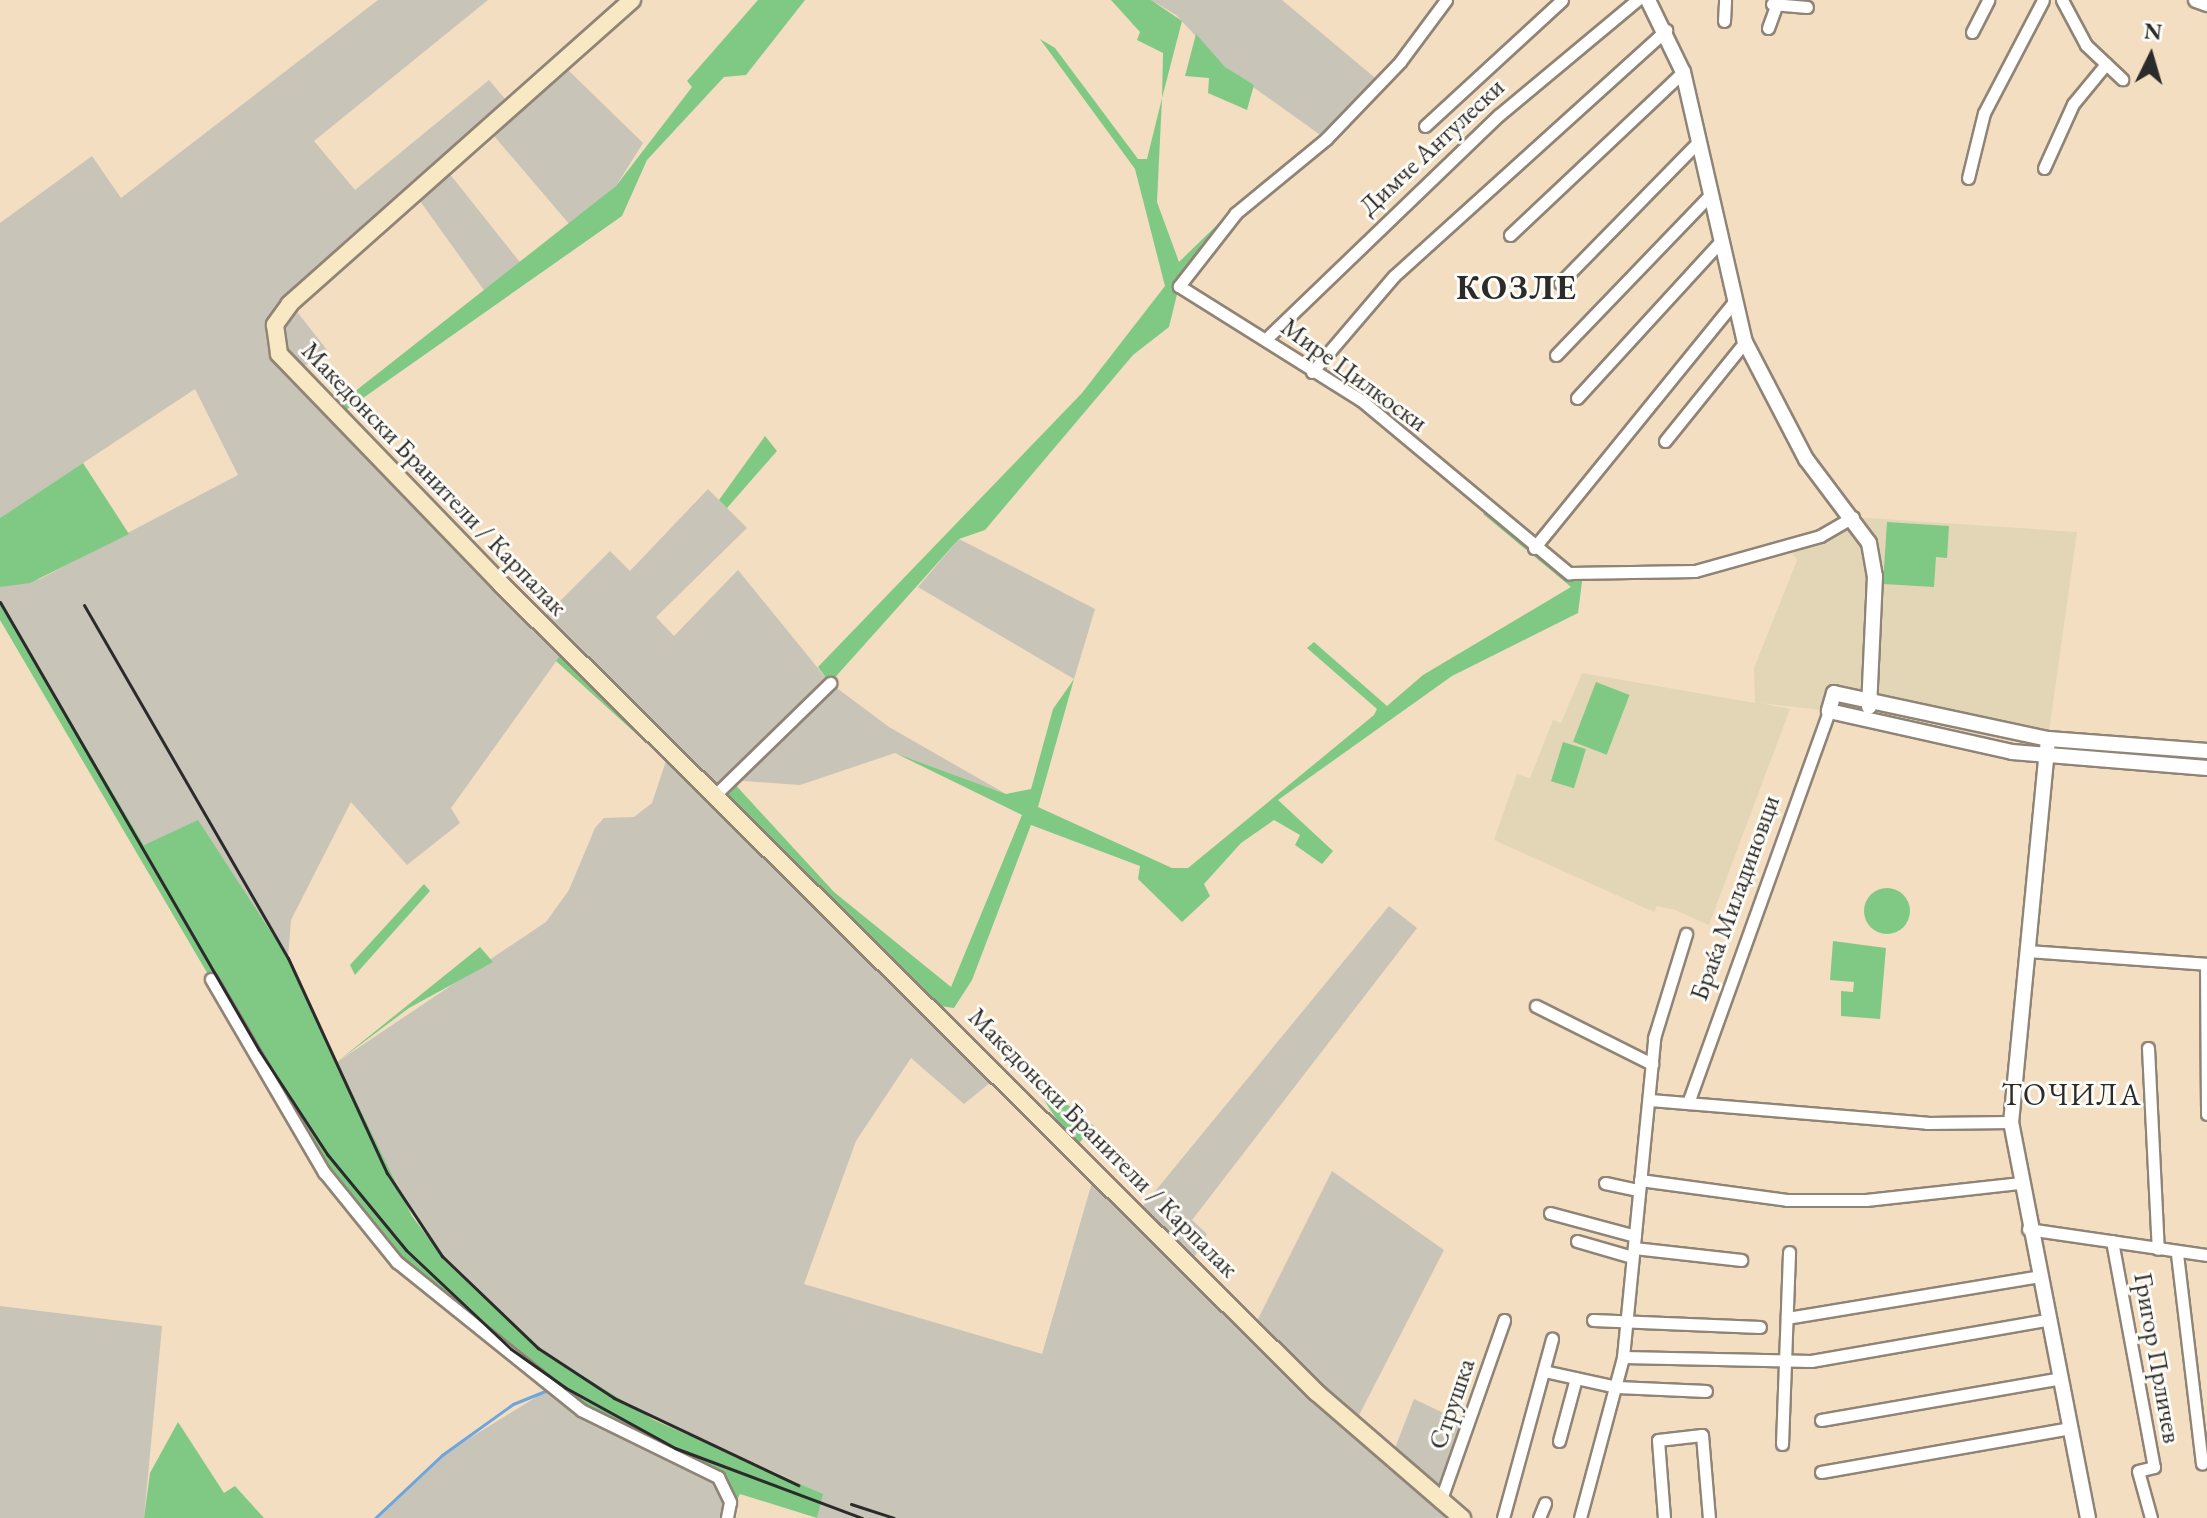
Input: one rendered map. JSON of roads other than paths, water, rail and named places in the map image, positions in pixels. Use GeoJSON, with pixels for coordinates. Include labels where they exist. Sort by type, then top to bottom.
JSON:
{"type":"FeatureCollection","features":[{"type":"Feature","properties":{"kind":"main road","name":"Македонски Бранители / Карпалак"},"geometry":{"type":"LineString","coordinates":[[632,0],[290,304],[275,325],[275,345],[407,489],[717,793],[1316,1392],[1462,1518]]}},
{"type":"Feature","properties":{"kind":"street","name":"Мире Цилкоски"},"geometry":{"type":"LineString","coordinates":[[1446,0],[1400,62],[1326,139],[1236,213],[1179,286],[1267,338],[1312,372],[1361,400],[1534,548],[1569,573],[1656,575],[1788,546],[1853,517]]}},
{"type":"Feature","properties":{"kind":"street","name":"Димче Антулески"},"geometry":{"type":"LineString","coordinates":[[1425,126],[1562,0]]}},
{"type":"Feature","properties":{"kind":"street","name":"Димче Антулески"},"geometry":{"type":"LineString","coordinates":[[1267,338],[1499,115],[1637,0]]}},
{"type":"Feature","properties":{"kind":"street"},"geometry":{"type":"LineString","coordinates":[[1648,0],[1666,30],[1683,72],[1719,243],[1745,342],[1806,459],[1853,517],[1875,576],[1867,720]]}},
{"type":"Feature","properties":{"kind":"street"},"geometry":{"type":"LineString","coordinates":[[1724,21],[1725,0]]}},
{"type":"Feature","properties":{"kind":"street"},"geometry":{"type":"LineString","coordinates":[[1972,32],[1988,0]]}},
{"type":"Feature","properties":{"kind":"street"},"geometry":{"type":"LineString","coordinates":[[1968,178],[1984,113],[2043,0]]}},
{"type":"Feature","properties":{"kind":"street"},"geometry":{"type":"LineString","coordinates":[[2062,0],[2086,45],[2122,79]]}},
{"type":"Feature","properties":{"kind":"street"},"geometry":{"type":"LineString","coordinates":[[2196,0],[2207,4]]}},
{"type":"Feature","properties":{"kind":"street"},"geometry":{"type":"LineString","coordinates":[[1768,28],[1775,2],[1807,7]]}},
{"type":"Feature","properties":{"kind":"street"},"geometry":{"type":"LineString","coordinates":[[1312,372],[1394,276],[1666,30]]}},
{"type":"Feature","properties":{"kind":"street"},"geometry":{"type":"LineString","coordinates":[[2044,168],[2073,104],[2106,64]]}},
{"type":"Feature","properties":{"kind":"street"},"geometry":{"type":"LineString","coordinates":[[1510,235],[1683,72]]}},
{"type":"Feature","properties":{"kind":"street"},"geometry":{"type":"LineString","coordinates":[[1560,283],[1698,142]]}},
{"type":"Feature","properties":{"kind":"street"},"geometry":{"type":"LineString","coordinates":[[1556,355],[1709,196]]}},
{"type":"Feature","properties":{"kind":"street"},"geometry":{"type":"LineString","coordinates":[[1577,398],[1719,243]]}},
{"type":"Feature","properties":{"kind":"street"},"geometry":{"type":"LineString","coordinates":[[1534,548],[1733,303]]}},
{"type":"Feature","properties":{"kind":"street"},"geometry":{"type":"LineString","coordinates":[[1665,441],[1745,342]]}},
{"type":"Feature","properties":{"kind":"street"},"geometry":{"type":"LineString","coordinates":[[717,793],[830,683]]}},
{"type":"Feature","properties":{"kind":"street"},"geometry":{"type":"LineString","coordinates":[[2207,751],[2048,739],[1834,693],[1829,711],[2044,756],[2207,768]]}},
{"type":"Feature","properties":{"kind":"street","name":"Браќа Миладиновци"},"geometry":{"type":"LineString","coordinates":[[1688,1103],[1829,711]]}},
{"type":"Feature","properties":{"kind":"street"},"geometry":{"type":"LineString","coordinates":[[2048,739],[2011,1122],[2036,1277],[2066,1429],[2088,1518]]}},
{"type":"Feature","properties":{"kind":"street"},"geometry":{"type":"LineString","coordinates":[[1580,1518],[1623,1357],[1652,1064],[1686,934]]}},
{"type":"Feature","properties":{"kind":"street"},"geometry":{"type":"LineString","coordinates":[[2026,951],[2206,964],[2207,1114]]}},
{"type":"Feature","properties":{"kind":"street"},"geometry":{"type":"LineString","coordinates":[[211,979],[324,1172],[397,1262],[581,1410],[718,1477],[730,1502],[727,1518]]}},
{"type":"Feature","properties":{"kind":"street"},"geometry":{"type":"LineString","coordinates":[[1536,1006],[1652,1064]]}},
{"type":"Feature","properties":{"kind":"street"},"geometry":{"type":"LineString","coordinates":[[2148,1048],[2158,1249]]}},
{"type":"Feature","properties":{"kind":"street"},"geometry":{"type":"LineString","coordinates":[[1650,1100],[1927,1123],[2011,1122]]}},
{"type":"Feature","properties":{"kind":"street"},"geometry":{"type":"LineString","coordinates":[[1605,1183],[1787,1200],[1866,1200],[2021,1183]]}},
{"type":"Feature","properties":{"kind":"street"},"geometry":{"type":"LineString","coordinates":[[1550,1213],[1634,1247]]}},
{"type":"Feature","properties":{"kind":"street"},"geometry":{"type":"LineString","coordinates":[[2028,1229],[2177,1254],[2207,1255]]}},
{"type":"Feature","properties":{"kind":"street"},"geometry":{"type":"LineString","coordinates":[[1577,1241],[1741,1260]]}},
{"type":"Feature","properties":{"kind":"street","name":"Григор Прличев"},"geometry":{"type":"LineString","coordinates":[[2112,1241],[2154,1467],[2138,1471],[2151,1518]]}},
{"type":"Feature","properties":{"kind":"street"},"geometry":{"type":"LineString","coordinates":[[1782,1444],[1789,1252]]}},
{"type":"Feature","properties":{"kind":"street"},"geometry":{"type":"LineString","coordinates":[[2177,1254],[2202,1464]]}},
{"type":"Feature","properties":{"kind":"street"},"geometry":{"type":"LineString","coordinates":[[1787,1318],[2036,1277]]}},
{"type":"Feature","properties":{"kind":"street","name":"Струшка"},"geometry":{"type":"LineString","coordinates":[[1440,1502],[1504,1320]]}},
{"type":"Feature","properties":{"kind":"street"},"geometry":{"type":"LineString","coordinates":[[1593,1320],[1760,1327]]}},
{"type":"Feature","properties":{"kind":"street"},"geometry":{"type":"LineString","coordinates":[[1623,1357],[1785,1360],[2046,1320]]}},
{"type":"Feature","properties":{"kind":"street"},"geometry":{"type":"LineString","coordinates":[[1503,1518],[1552,1339]]}},
{"type":"Feature","properties":{"kind":"street"},"geometry":{"type":"LineString","coordinates":[[1544,1371],[1617,1387],[1706,1391]]}},
{"type":"Feature","properties":{"kind":"street"},"geometry":{"type":"LineString","coordinates":[[1559,1441],[1576,1378]]}},
{"type":"Feature","properties":{"kind":"street"},"geometry":{"type":"LineString","coordinates":[[1821,1420],[2057,1379]]}},
{"type":"Feature","properties":{"kind":"street"},"geometry":{"type":"LineString","coordinates":[[1821,1472],[2066,1429]]}},
{"type":"Feature","properties":{"kind":"street"},"geometry":{"type":"LineString","coordinates":[[1664,1518],[1658,1440],[1702,1435],[1709,1518]]}},
{"type":"Feature","properties":{"kind":"street"},"geometry":{"type":"LineString","coordinates":[[1539,1518],[1545,1503]]}},
{"type":"Feature","properties":{"kind":"waterway"},"geometry":{"type":"LineString","coordinates":[[375,1518],[442,1455],[513,1404],[548,1390]]}},
{"type":"Feature","properties":{"kind":"railway"},"geometry":{"type":"LineString","coordinates":[[0,602],[259,1050],[327,1154],[406,1250],[511,1349],[566,1388],[675,1448],[862,1518]]}},
{"type":"Feature","properties":{"kind":"railway"},"geometry":{"type":"LineString","coordinates":[[84,605],[288,958],[387,1173],[442,1256],[538,1348],[614,1398],[798,1485]]}},
{"type":"Feature","properties":{"kind":"railway"},"geometry":{"type":"LineString","coordinates":[[851,1504],[894,1518]]}},
{"type":"Feature","properties":{"kind":"district","name":"КОЗЛЕ"},"geometry":{"type":"Point","coordinates":[1517,288]}},
{"type":"Feature","properties":{"kind":"district","name":"ТОЧИЛА"},"geometry":{"type":"Point","coordinates":[2072,1095]}}]}
